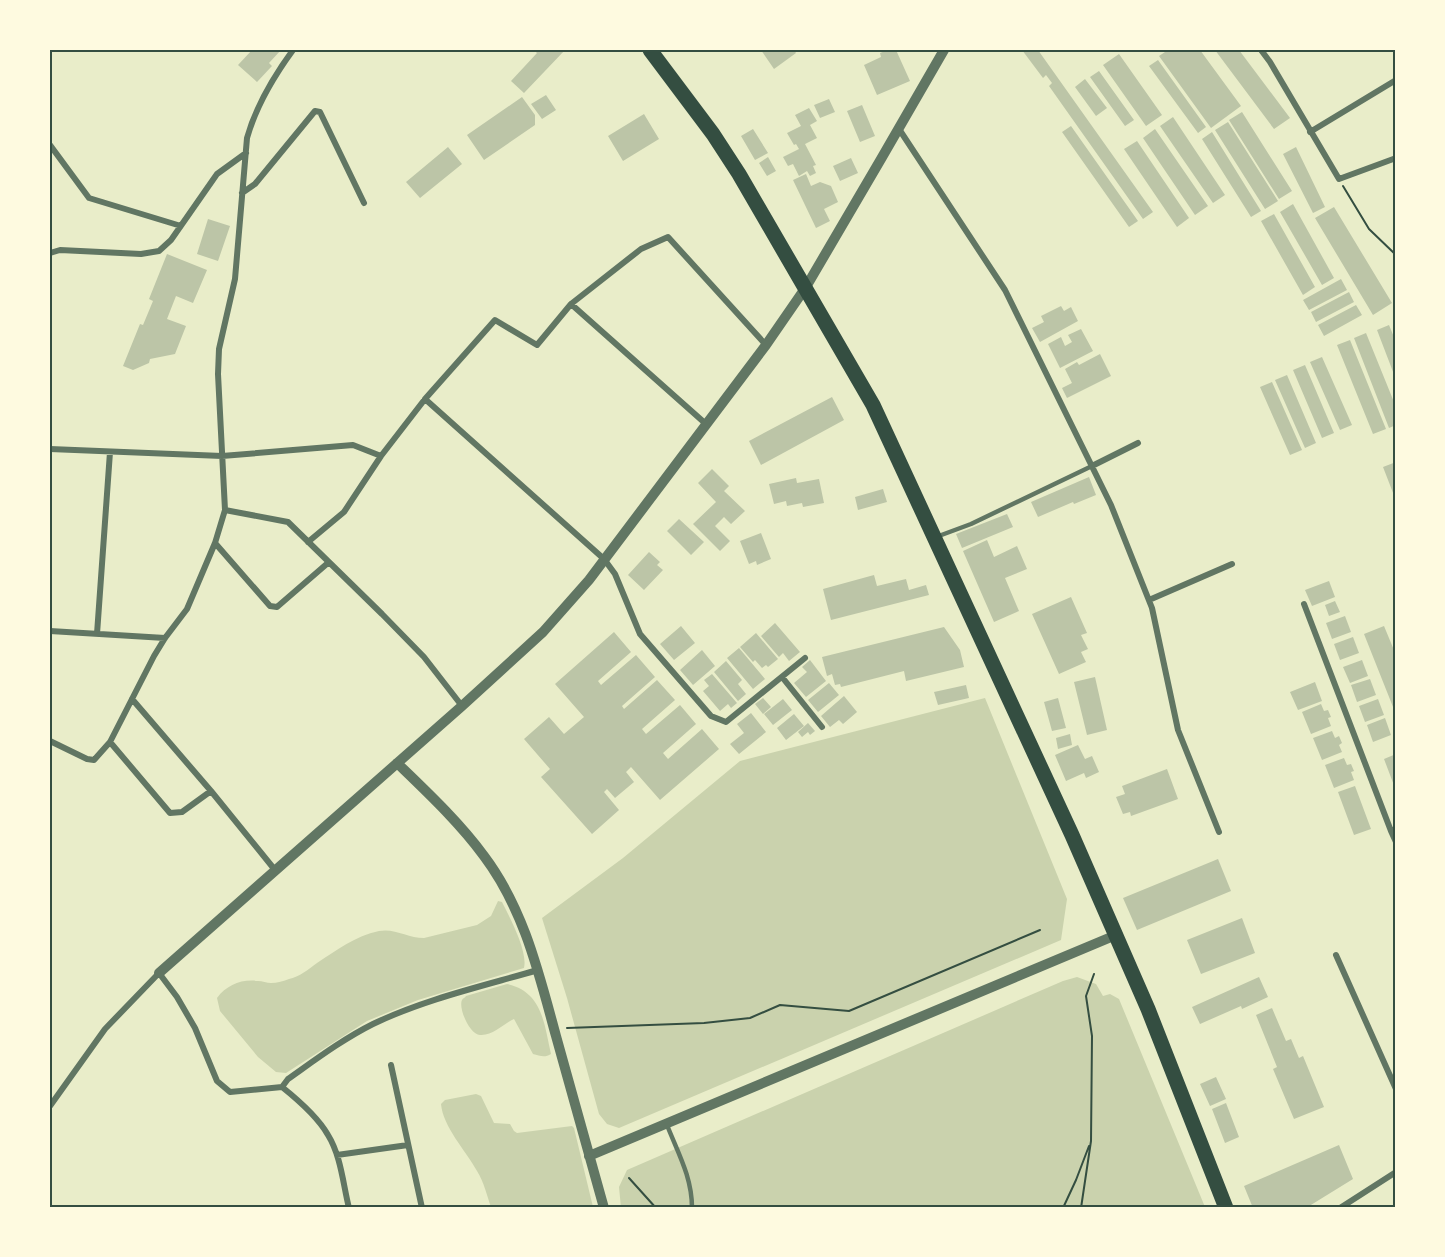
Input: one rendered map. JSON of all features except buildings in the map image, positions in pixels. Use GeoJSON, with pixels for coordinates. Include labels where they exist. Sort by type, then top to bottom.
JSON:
{"type":"FeatureCollection","features":[{"type":"Feature","properties":{"kind":"highway"},"geometry":{"type":"LineString","coordinates":[[651,50],[713,134],[739,174],[873,405],[1116,935],[1227,1208]]}},
{"type":"Feature","properties":{"kind":"street"},"geometry":{"type":"LineString","coordinates":[[50,741],[87,759],[94,760],[110,741],[165,638],[187,609],[215,543],[225,510],[218,374],[219,349],[235,279],[247,138],[252,121],[281,66],[293,50]]}},
{"type":"Feature","properties":{"kind":"street"},"geometry":{"type":"LineString","coordinates":[[50,1106],[105,1029],[159,974],[543,632],[589,580],[766,345],[806,287],[944,50]]}},
{"type":"Feature","properties":{"kind":"street"},"geometry":{"type":"LineString","coordinates":[[1261,50],[1339,179],[1395,158]]}},
{"type":"Feature","properties":{"kind":"street"},"geometry":{"type":"LineString","coordinates":[[1310,132],[1395,80]]}},
{"type":"Feature","properties":{"kind":"street"},"geometry":{"type":"LineString","coordinates":[[242,193],[255,184],[315,111],[320,112],[364,203]]}},
{"type":"Feature","properties":{"kind":"street"},"geometry":{"type":"LineString","coordinates":[[899,129],[1005,290],[1111,505],[1152,608],[1178,730],[1219,832]]}},
{"type":"Feature","properties":{"kind":"street"},"geometry":{"type":"LineString","coordinates":[[50,145],[88,198],[181,226]]}},
{"type":"Feature","properties":{"kind":"street"},"geometry":{"type":"LineString","coordinates":[[50,253],[60,250],[141,254],[159,251],[171,240],[217,174],[246,153]]}},
{"type":"Feature","properties":{"kind":"street"},"geometry":{"type":"LineString","coordinates":[[308,542],[344,512],[381,456],[425,399],[495,320],[537,345],[571,304],[640,249],[668,237],[766,345]]}},
{"type":"Feature","properties":{"kind":"street"},"geometry":{"type":"LineString","coordinates":[[571,304],[706,424]]}},
{"type":"Feature","properties":{"kind":"street"},"geometry":{"type":"LineString","coordinates":[[425,399],[604,559],[615,574],[640,634],[711,716],[726,722],[805,658]]}},
{"type":"Feature","properties":{"kind":"street"},"geometry":{"type":"LineString","coordinates":[[1092,466],[1138,443]]}},
{"type":"Feature","properties":{"kind":"street"},"geometry":{"type":"LineString","coordinates":[[50,449],[222,456],[353,445],[381,456]]}},
{"type":"Feature","properties":{"kind":"street"},"geometry":{"type":"LineString","coordinates":[[97,634],[110,452]]}},
{"type":"Feature","properties":{"kind":"street"},"geometry":{"type":"LineString","coordinates":[[225,510],[288,522],[424,657],[462,706]]}},
{"type":"Feature","properties":{"kind":"street"},"geometry":{"type":"LineString","coordinates":[[215,543],[270,606],[277,607],[329,562]]}},
{"type":"Feature","properties":{"kind":"street"},"geometry":{"type":"LineString","coordinates":[[1149,600],[1232,564]]}},
{"type":"Feature","properties":{"kind":"street"},"geometry":{"type":"LineString","coordinates":[[1304,604],[1393,830],[1395,842]]}},
{"type":"Feature","properties":{"kind":"street"},"geometry":{"type":"LineString","coordinates":[[50,631],[165,638]]}},
{"type":"Feature","properties":{"kind":"street"},"geometry":{"type":"LineString","coordinates":[[782,677],[822,727]]}},
{"type":"Feature","properties":{"kind":"street"},"geometry":{"type":"LineString","coordinates":[[132,699],[275,870]]}},
{"type":"Feature","properties":{"kind":"street"},"geometry":{"type":"LineString","coordinates":[[110,741],[170,813],[182,812],[211,791]]}},
{"type":"Feature","properties":{"kind":"street"},"geometry":{"type":"LineString","coordinates":[[397,763],[485,857],[521,921],[538,970],[604,1208]]}},
{"type":"Feature","properties":{"kind":"street"},"geometry":{"type":"LineString","coordinates":[[589,1156],[1116,935]]}},
{"type":"Feature","properties":{"kind":"street"},"geometry":{"type":"LineString","coordinates":[[1336,955],[1395,1089]]}},
{"type":"Feature","properties":{"kind":"street"},"geometry":{"type":"LineString","coordinates":[[282,1087],[288,1079],[371,1025],[410,1008],[538,970]]}},
{"type":"Feature","properties":{"kind":"street"},"geometry":{"type":"LineString","coordinates":[[159,974],[177,997],[195,1028],[217,1081],[230,1092],[282,1087],[299,1100],[328,1134],[337,1155],[349,1208]]}},
{"type":"Feature","properties":{"kind":"street"},"geometry":{"type":"LineString","coordinates":[[391,1065],[422,1208]]}},
{"type":"Feature","properties":{"kind":"street"},"geometry":{"type":"LineString","coordinates":[[337,1155],[408,1145]]}},
{"type":"Feature","properties":{"kind":"street"},"geometry":{"type":"LineString","coordinates":[[1340,1208],[1395,1172]]}},
{"type":"Feature","properties":{"kind":"lane"},"geometry":{"type":"LineString","coordinates":[[934,538],[971,524],[1092,466]]}},
{"type":"Feature","properties":{"kind":"lane"},"geometry":{"type":"LineString","coordinates":[[666,1124],[689,1179],[692,1208]]}},
{"type":"Feature","properties":{"kind":"path"},"geometry":{"type":"LineString","coordinates":[[1339,179],[1369,229],[1395,255]]}},
{"type":"Feature","properties":{"kind":"path"},"geometry":{"type":"LineString","coordinates":[[564,1028],[704,1023],[750,1018],[780,1005],[849,1011],[1040,930]]}},
{"type":"Feature","properties":{"kind":"path"},"geometry":{"type":"LineString","coordinates":[[1082,1208],[1091,1141],[1092,1036],[1086,996],[1094,974]]}},
{"type":"Feature","properties":{"kind":"path"},"geometry":{"type":"LineString","coordinates":[[1063,1208],[1091,1141]]}},
{"type":"Feature","properties":{"kind":"path"},"geometry":{"type":"LineString","coordinates":[[629,1178],[656,1208]]}},
{"type":"Feature","properties":{"kind":"green space"},"geometry":{"type":"Polygon","coordinates":[[[985,698],[1067,899],[1061,940],[619,1128],[607,1124],[599,1114],[542,918],[623,858],[740,761],[985,698]]]}},
{"type":"Feature","properties":{"kind":"green space"},"geometry":{"type":"Polygon","coordinates":[[[498,901],[502,902],[518,935],[525,961],[524,968],[418,1000],[367,1021],[286,1073],[276,1072],[258,1057],[220,1011],[217,998],[235,984],[246,981],[273,983],[293,978],[347,944],[379,931],[385,930],[424,938],[477,925],[491,916],[498,901]]]}},
{"type":"Feature","properties":{"kind":"green space"},"geometry":{"type":"Polygon","coordinates":[[[1077,977],[1096,984],[1103,996],[1110,994],[1119,999],[1205,1207],[621,1208],[619,1187],[627,1170],[1063,981],[1077,977]]]}},
{"type":"Feature","properties":{"kind":"green space"},"geometry":{"type":"Polygon","coordinates":[[[507,984],[519,988],[535,1002],[540,1011],[551,1054],[540,1056],[533,1054],[514,1019],[485,1035],[472,1031],[462,1009],[462,999],[507,984]]]}},
{"type":"Feature","properties":{"kind":"green space"},"geometry":{"type":"Polygon","coordinates":[[[476,1094],[481,1096],[494,1123],[510,1124],[517,1133],[572,1126],[593,1207],[491,1207],[479,1175],[450,1130],[441,1104],[445,1100],[476,1094]]]}}]}
